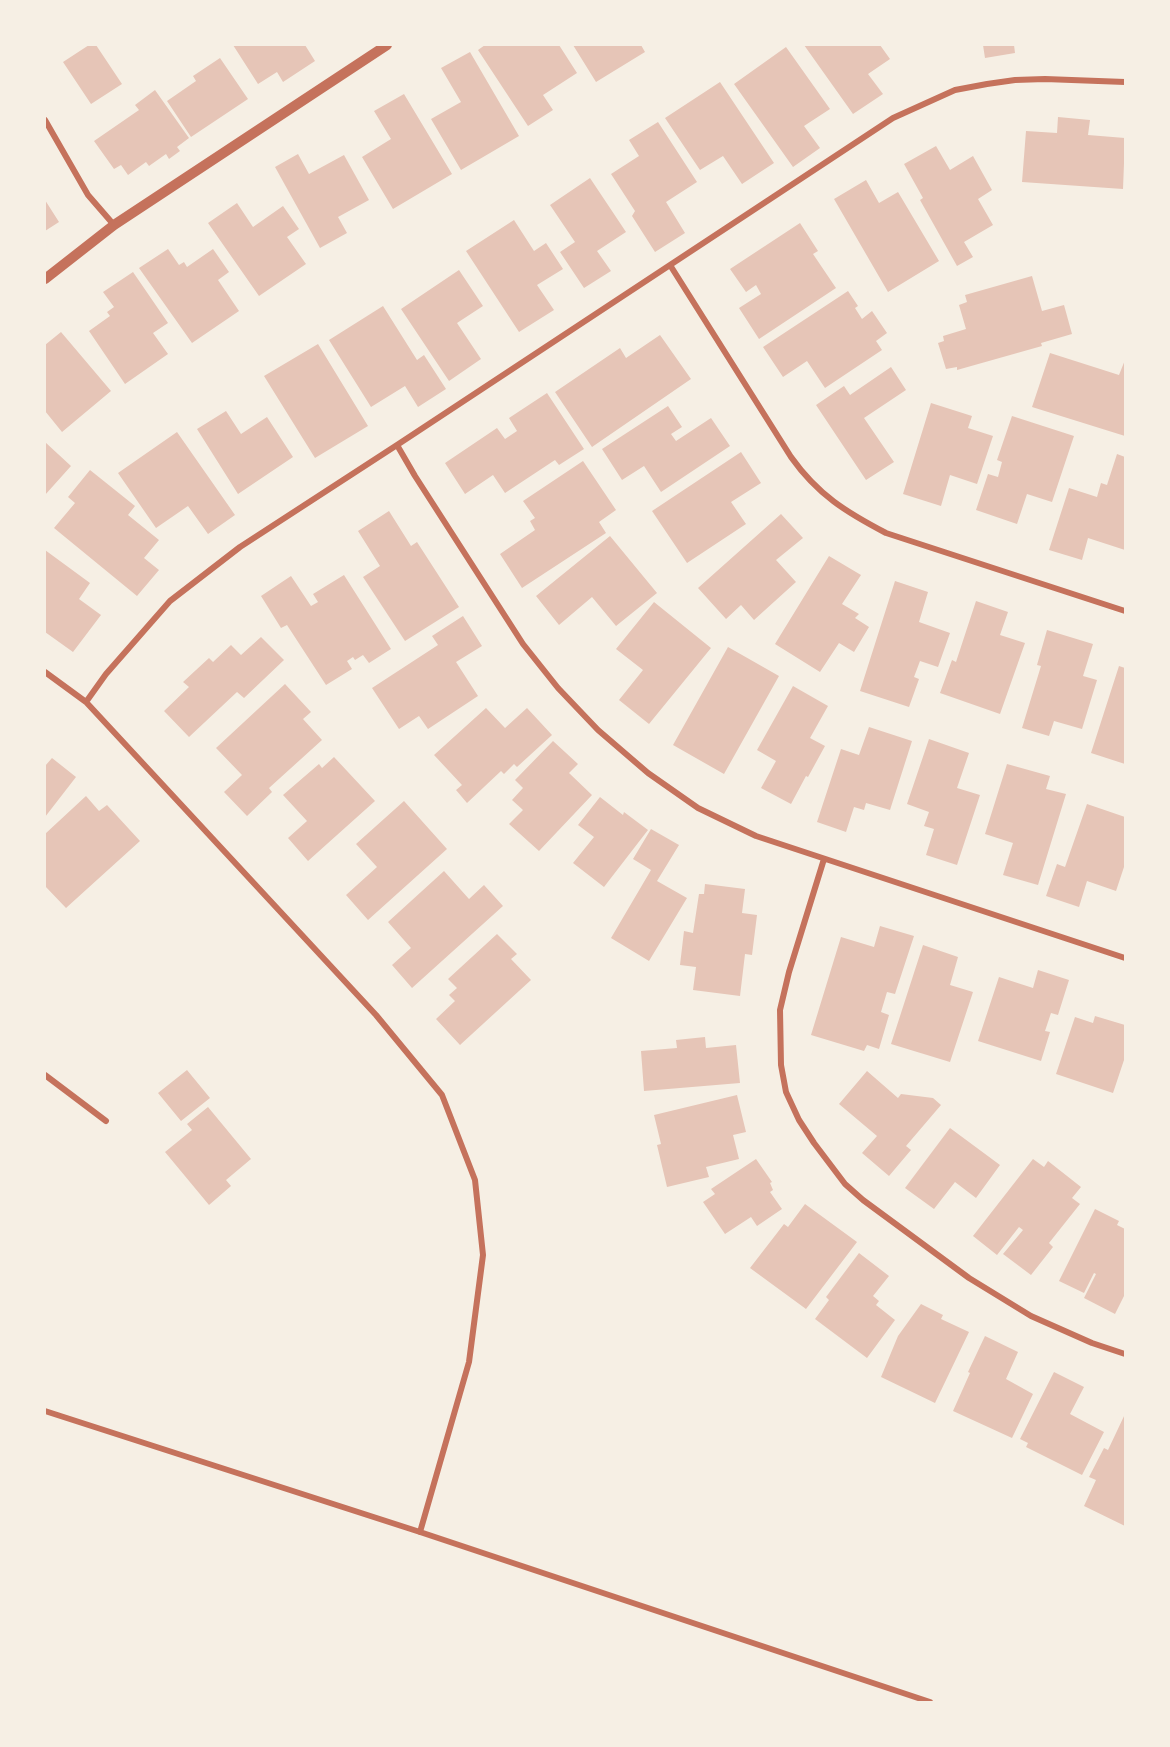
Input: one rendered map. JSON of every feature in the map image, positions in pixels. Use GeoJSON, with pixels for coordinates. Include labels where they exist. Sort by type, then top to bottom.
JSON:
{"type":"FeatureCollection","features":[{"type":"Feature","properties":{"kind":"street"},"geometry":{"type":"LineString","coordinates":[[45,279],[114,225],[387,45]]}},
{"type":"Feature","properties":{"kind":"street"},"geometry":{"type":"LineString","coordinates":[[86,702],[106,674],[170,601],[240,547],[893,118],[955,90],[1015,80],[1125,82]]}},
{"type":"Feature","properties":{"kind":"street"},"geometry":{"type":"LineString","coordinates":[[45,120],[88,195],[114,225]]}},
{"type":"Feature","properties":{"kind":"street"},"geometry":{"type":"LineString","coordinates":[[670,265],[791,457],[803,473],[835,503],[850,514],[886,533],[1125,611]]}},
{"type":"Feature","properties":{"kind":"street"},"geometry":{"type":"LineString","coordinates":[[397,445],[523,644],[558,688],[598,730],[648,773],[698,808],[756,836],[1125,958]]}},
{"type":"Feature","properties":{"kind":"street"},"geometry":{"type":"LineString","coordinates":[[45,672],[86,702],[376,1015],[442,1095],[475,1180],[483,1255],[469,1362],[420,1532]]}},
{"type":"Feature","properties":{"kind":"street"},"geometry":{"type":"LineString","coordinates":[[825,859],[789,972],[780,1010],[781,1065],[786,1092],[799,1120],[845,1184],[863,1200],[969,1278],[1031,1316],[1092,1343],[1125,1354]]}},
{"type":"Feature","properties":{"kind":"street"},"geometry":{"type":"LineString","coordinates":[[45,1075],[106,1121]]}},
{"type":"Feature","properties":{"kind":"street"},"geometry":{"type":"LineString","coordinates":[[45,1411],[420,1532],[930,1702]]}},
{"type":"Feature","properties":{"kind":"building"},"geometry":{"type":"Polygon","coordinates":[[[89,45],[96,45],[122,84],[91,104],[63,62],[89,45]]]}},
{"type":"Feature","properties":{"kind":"building"},"geometry":{"type":"Polygon","coordinates":[[[233,45],[305,45],[315,61],[283,82],[277,72],[258,84],[233,45]]]}},
{"type":"Feature","properties":{"kind":"building"},"geometry":{"type":"Polygon","coordinates":[[[485,45],[559,45],[577,73],[543,95],[553,110],[528,126],[478,50],[485,45]]]}},
{"type":"Feature","properties":{"kind":"building"},"geometry":{"type":"Polygon","coordinates":[[[573,45],[641,45],[645,52],[596,82],[573,45]]]}},
{"type":"Feature","properties":{"kind":"building"},"geometry":{"type":"Polygon","coordinates":[[[804,45],[880,45],[890,59],[868,74],[883,94],[853,114],[804,45]]]}},
{"type":"Feature","properties":{"kind":"building"},"geometry":{"type":"Polygon","coordinates":[[[983,45],[1014,45],[1015,53],[985,58],[983,45]]]}},
{"type":"Feature","properties":{"kind":"building"},"geometry":{"type":"Polygon","coordinates":[[[786,47],[830,109],[804,126],[820,148],[793,167],[734,84],[786,47]]]}},
{"type":"Feature","properties":{"kind":"building"},"geometry":{"type":"Polygon","coordinates":[[[470,52],[519,136],[461,170],[431,119],[461,102],[441,68],[470,52]]]}},
{"type":"Feature","properties":{"kind":"building"},"geometry":{"type":"Polygon","coordinates":[[[220,58],[248,99],[191,137],[167,101],[196,81],[193,76],[220,58]]]}},
{"type":"Feature","properties":{"kind":"building"},"geometry":{"type":"Polygon","coordinates":[[[720,82],[774,163],[742,184],[723,156],[700,170],[665,118],[720,82]]]}},
{"type":"Feature","properties":{"kind":"building"},"geometry":{"type":"Polygon","coordinates":[[[155,90],[189,138],[177,147],[180,151],[169,159],[166,154],[149,166],[146,162],[128,175],[121,165],[114,169],[94,141],[139,110],[135,105],[155,90]]]}},
{"type":"Feature","properties":{"kind":"building"},"geometry":{"type":"Polygon","coordinates":[[[404,94],[452,174],[393,209],[362,157],[391,139],[374,111],[404,94]]]}},
{"type":"Feature","properties":{"kind":"building"},"geometry":{"type":"Polygon","coordinates":[[[1058,117],[1090,120],[1088,135],[1125,138],[1123,189],[1022,182],[1026,131],[1057,133],[1058,117]]]}},
{"type":"Feature","properties":{"kind":"building"},"geometry":{"type":"Polygon","coordinates":[[[658,122],[697,182],[666,202],[685,233],[655,252],[632,216],[635,211],[611,174],[639,156],[629,140],[658,122]]]}},
{"type":"Feature","properties":{"kind":"building"},"geometry":{"type":"Polygon","coordinates":[[[936,146],[950,170],[973,156],[992,190],[978,199],[993,225],[964,242],[973,257],[957,266],[920,200],[923,198],[904,164],[936,146]]]}},
{"type":"Feature","properties":{"kind":"building"},"geometry":{"type":"Polygon","coordinates":[[[298,154],[309,174],[344,155],[369,200],[338,217],[347,233],[320,248],[275,167],[298,154]]]}},
{"type":"Feature","properties":{"kind":"building"},"geometry":{"type":"Polygon","coordinates":[[[590,178],[626,232],[597,251],[611,271],[584,288],[560,252],[575,242],[550,205],[590,178]]]}},
{"type":"Feature","properties":{"kind":"building"},"geometry":{"type":"Polygon","coordinates":[[[866,180],[879,203],[898,192],[939,261],[888,292],[834,199],[866,180]]]}},
{"type":"Feature","properties":{"kind":"building"},"geometry":{"type":"Polygon","coordinates":[[[45,200],[59,222],[45,231],[45,200]]]}},
{"type":"Feature","properties":{"kind":"building"},"geometry":{"type":"Polygon","coordinates":[[[237,203],[253,227],[283,206],[299,229],[287,237],[306,264],[259,296],[208,223],[237,203]]]}},
{"type":"Feature","properties":{"kind":"building"},"geometry":{"type":"Polygon","coordinates":[[[514,220],[534,251],[546,243],[563,269],[537,285],[554,310],[519,332],[466,251],[514,220]]]}},
{"type":"Feature","properties":{"kind":"building"},"geometry":{"type":"Polygon","coordinates":[[[800,223],[818,251],[813,254],[836,288],[759,339],[739,308],[761,294],[756,285],[746,292],[730,269],[800,223]]]}},
{"type":"Feature","properties":{"kind":"building"},"geometry":{"type":"Polygon","coordinates":[[[168,249],[179,265],[184,262],[187,267],[213,249],[229,272],[218,280],[239,311],[192,343],[139,268],[168,249]]]}},
{"type":"Feature","properties":{"kind":"building"},"geometry":{"type":"Polygon","coordinates":[[[459,270],[483,306],[457,323],[481,359],[449,381],[401,309],[459,270]]]}},
{"type":"Feature","properties":{"kind":"building"},"geometry":{"type":"Polygon","coordinates":[[[133,272],[168,323],[153,333],[168,354],[125,384],[89,331],[110,316],[107,312],[114,307],[103,292],[133,272]]]}},
{"type":"Feature","properties":{"kind":"building"},"geometry":{"type":"Polygon","coordinates":[[[1032,276],[1042,311],[1064,305],[1072,334],[1041,343],[1042,346],[957,370],[957,367],[946,369],[938,343],[944,341],[943,336],[966,329],[959,305],[967,302],[965,295],[1032,276]]]}},
{"type":"Feature","properties":{"kind":"building"},"geometry":{"type":"Polygon","coordinates":[[[848,291],[858,306],[855,308],[862,319],[872,311],[887,333],[876,341],[882,350],[825,388],[807,361],[783,377],[763,347],[848,291]]]}},
{"type":"Feature","properties":{"kind":"building"},"geometry":{"type":"Polygon","coordinates":[[[383,306],[417,360],[424,355],[446,389],[418,407],[405,386],[371,407],[329,340],[383,306]]]}},
{"type":"Feature","properties":{"kind":"building"},"geometry":{"type":"Polygon","coordinates":[[[61,332],[111,391],[62,432],[45,411],[45,345],[61,332]]]}},
{"type":"Feature","properties":{"kind":"building"},"geometry":{"type":"Polygon","coordinates":[[[660,335],[691,379],[592,447],[555,392],[620,348],[626,358],[660,335]]]}},
{"type":"Feature","properties":{"kind":"building"},"geometry":{"type":"Polygon","coordinates":[[[318,344],[368,426],[315,458],[264,376],[318,344]]]}},
{"type":"Feature","properties":{"kind":"building"},"geometry":{"type":"Polygon","coordinates":[[[1050,353],[1119,375],[1125,360],[1125,436],[1032,407],[1050,353]]]}},
{"type":"Feature","properties":{"kind":"building"},"geometry":{"type":"Polygon","coordinates":[[[891,367],[906,390],[864,418],[894,462],[866,480],[816,405],[844,386],[850,395],[891,367]]]}},
{"type":"Feature","properties":{"kind":"building"},"geometry":{"type":"Polygon","coordinates":[[[547,393],[584,449],[559,465],[555,460],[505,493],[493,475],[465,494],[445,463],[497,428],[505,439],[517,431],[509,418],[547,393]]]}},
{"type":"Feature","properties":{"kind":"building"},"geometry":{"type":"Polygon","coordinates":[[[931,403],[972,416],[968,428],[993,436],[977,484],[950,475],[941,506],[903,494],[931,403]]]}},
{"type":"Feature","properties":{"kind":"building"},"geometry":{"type":"Polygon","coordinates":[[[668,406],[682,427],[671,434],[676,441],[711,418],[730,446],[661,492],[644,466],[622,480],[602,449],[668,406]]]}},
{"type":"Feature","properties":{"kind":"building"},"geometry":{"type":"Polygon","coordinates":[[[226,411],[241,434],[267,417],[293,457],[238,494],[197,429],[226,411]]]}},
{"type":"Feature","properties":{"kind":"building"},"geometry":{"type":"Polygon","coordinates":[[[1012,416],[1074,436],[1052,502],[1027,494],[1017,524],[976,510],[988,474],[998,477],[1002,462],[997,460],[1012,416]]]}},
{"type":"Feature","properties":{"kind":"building"},"geometry":{"type":"Polygon","coordinates":[[[177,432],[235,515],[208,534],[188,506],[156,528],[118,473],[177,432]]]}},
{"type":"Feature","properties":{"kind":"building"},"geometry":{"type":"Polygon","coordinates":[[[45,442],[71,466],[45,495],[45,442]]]}},
{"type":"Feature","properties":{"kind":"building"},"geometry":{"type":"Polygon","coordinates":[[[741,452],[761,483],[731,502],[746,524],[687,563],[652,511],[741,452]]]}},
{"type":"Feature","properties":{"kind":"building"},"geometry":{"type":"Polygon","coordinates":[[[1117,454],[1125,457],[1125,550],[1088,538],[1082,560],[1049,550],[1069,488],[1097,497],[1101,483],[1107,485],[1117,454]]]}},
{"type":"Feature","properties":{"kind":"building"},"geometry":{"type":"Polygon","coordinates":[[[583,461],[616,510],[599,522],[606,533],[522,588],[500,554],[535,530],[530,521],[535,518],[523,501],[583,461]]]}},
{"type":"Feature","properties":{"kind":"building"},"geometry":{"type":"Polygon","coordinates":[[[90,470],[135,506],[128,515],[159,540],[144,558],[159,570],[137,596],[54,528],[75,503],[68,497],[90,470]]]}},
{"type":"Feature","properties":{"kind":"building"},"geometry":{"type":"Polygon","coordinates":[[[389,511],[411,546],[417,542],[459,607],[405,641],[363,577],[380,566],[358,531],[389,511]]]}},
{"type":"Feature","properties":{"kind":"building"},"geometry":{"type":"Polygon","coordinates":[[[781,514],[803,538],[776,560],[796,582],[754,620],[741,605],[726,619],[698,588],[781,514]]]}},
{"type":"Feature","properties":{"kind":"building"},"geometry":{"type":"Polygon","coordinates":[[[610,536],[657,593],[616,626],[592,597],[559,625],[536,596],[610,536]]]}},
{"type":"Feature","properties":{"kind":"building"},"geometry":{"type":"Polygon","coordinates":[[[45,550],[90,583],[79,599],[101,615],[73,652],[45,632],[45,550]]]}},
{"type":"Feature","properties":{"kind":"building"},"geometry":{"type":"Polygon","coordinates":[[[829,556],[861,575],[842,604],[859,614],[855,618],[869,627],[854,652],[839,643],[820,672],[775,644],[829,556]]]}},
{"type":"Feature","properties":{"kind":"building"},"geometry":{"type":"Polygon","coordinates":[[[344,575],[391,649],[369,663],[363,655],[355,660],[353,657],[347,661],[352,669],[326,685],[287,625],[281,628],[261,596],[291,576],[311,606],[318,602],[313,594],[344,575]]]}},
{"type":"Feature","properties":{"kind":"building"},"geometry":{"type":"Polygon","coordinates":[[[895,581],[928,592],[919,622],[950,633],[938,667],[920,661],[914,677],[919,679],[909,707],[860,691],[895,581]]]}},
{"type":"Feature","properties":{"kind":"building"},"geometry":{"type":"Polygon","coordinates":[[[976,601],[1008,612],[1000,635],[1025,643],[1000,714],[940,693],[952,660],[956,662],[976,601]]]}},
{"type":"Feature","properties":{"kind":"building"},"geometry":{"type":"Polygon","coordinates":[[[654,602],[711,648],[649,724],[619,700],[643,670],[616,649],[654,602]]]}},
{"type":"Feature","properties":{"kind":"building"},"geometry":{"type":"Polygon","coordinates":[[[463,616],[482,646],[456,662],[478,696],[428,729],[419,716],[399,729],[372,688],[438,645],[432,636],[463,616]]]}},
{"type":"Feature","properties":{"kind":"building"},"geometry":{"type":"Polygon","coordinates":[[[1047,630],[1093,644],[1083,676],[1097,680],[1082,729],[1054,721],[1049,736],[1022,728],[1041,666],[1037,665],[1047,630]]]}},
{"type":"Feature","properties":{"kind":"building"},"geometry":{"type":"Polygon","coordinates":[[[261,637],[284,660],[244,698],[237,692],[189,737],[164,711],[189,687],[183,682],[209,658],[213,662],[231,645],[241,655],[261,637]]]}},
{"type":"Feature","properties":{"kind":"building"},"geometry":{"type":"Polygon","coordinates":[[[728,647],[779,676],[724,774],[673,745],[728,647]]]}},
{"type":"Feature","properties":{"kind":"building"},"geometry":{"type":"Polygon","coordinates":[[[1119,666],[1125,668],[1125,764],[1091,753],[1119,666]]]}},
{"type":"Feature","properties":{"kind":"building"},"geometry":{"type":"Polygon","coordinates":[[[285,684],[311,712],[303,719],[322,740],[269,788],[272,792],[247,816],[224,792],[242,775],[216,748],[285,684]]]}},
{"type":"Feature","properties":{"kind":"building"},"geometry":{"type":"Polygon","coordinates":[[[793,686],[828,706],[810,738],[825,746],[791,804],[761,788],[776,761],[757,750],[793,686]]]}},
{"type":"Feature","properties":{"kind":"building"},"geometry":{"type":"Polygon","coordinates":[[[486,708],[505,728],[527,708],[552,735],[517,767],[514,764],[504,774],[501,771],[467,803],[456,790],[462,785],[434,755],[486,708]]]}},
{"type":"Feature","properties":{"kind":"building"},"geometry":{"type":"Polygon","coordinates":[[[869,727],[912,741],[890,810],[866,803],[864,810],[854,807],[846,832],[817,822],[841,749],[859,755],[869,727]]]}},
{"type":"Feature","properties":{"kind":"building"},"geometry":{"type":"Polygon","coordinates":[[[929,739],[969,753],[957,788],[980,795],[957,865],[926,855],[934,829],[924,826],[929,812],[907,804],[929,739]]]}},
{"type":"Feature","properties":{"kind":"building"},"geometry":{"type":"Polygon","coordinates":[[[553,741],[578,764],[569,773],[592,795],[539,851],[509,824],[523,810],[512,800],[523,788],[515,780],[553,741]]]}},
{"type":"Feature","properties":{"kind":"building"},"geometry":{"type":"Polygon","coordinates":[[[334,757],[375,801],[308,861],[288,838],[307,821],[283,795],[319,764],[322,768],[334,757]]]}},
{"type":"Feature","properties":{"kind":"building"},"geometry":{"type":"Polygon","coordinates":[[[52,758],[76,777],[45,817],[45,766],[52,758]]]}},
{"type":"Feature","properties":{"kind":"building"},"geometry":{"type":"Polygon","coordinates":[[[1007,764],[1050,776],[1046,789],[1066,794],[1038,885],[1003,875],[1013,843],[985,834],[1007,764]]]}},
{"type":"Feature","properties":{"kind":"building"},"geometry":{"type":"Polygon","coordinates":[[[86,796],[99,811],[107,805],[140,841],[66,908],[45,886],[45,834],[86,796]]]}},
{"type":"Feature","properties":{"kind":"building"},"geometry":{"type":"Polygon","coordinates":[[[600,797],[623,815],[624,812],[648,830],[604,887],[573,863],[594,837],[578,825],[600,797]]]}},
{"type":"Feature","properties":{"kind":"building"},"geometry":{"type":"Polygon","coordinates":[[[404,801],[447,849],[368,920],[346,895],[377,867],[356,844],[404,801]]]}},
{"type":"Feature","properties":{"kind":"building"},"geometry":{"type":"Polygon","coordinates":[[[1087,804],[1125,817],[1125,864],[1116,891],[1087,881],[1079,907],[1046,896],[1057,864],[1065,867],[1087,804]]]}},
{"type":"Feature","properties":{"kind":"building"},"geometry":{"type":"Polygon","coordinates":[[[651,829],[679,845],[657,881],[687,898],[649,961],[611,938],[651,870],[633,859],[651,829]]]}},
{"type":"Feature","properties":{"kind":"building"},"geometry":{"type":"Polygon","coordinates":[[[444,871],[469,899],[484,885],[503,906],[412,988],[392,965],[411,948],[388,922],[444,871]]]}},
{"type":"Feature","properties":{"kind":"building"},"geometry":{"type":"Polygon","coordinates":[[[705,884],[745,889],[742,913],[757,915],[752,955],[745,954],[740,996],[693,990],[696,967],[680,965],[684,931],[693,933],[699,894],[704,894],[705,884]]]}},
{"type":"Feature","properties":{"kind":"building"},"geometry":{"type":"Polygon","coordinates":[[[880,926],[914,936],[895,994],[887,992],[881,1012],[889,1015],[879,1049],[867,1045],[864,1051],[811,1035],[841,937],[874,947],[880,926]]]}},
{"type":"Feature","properties":{"kind":"building"},"geometry":{"type":"Polygon","coordinates":[[[497,934],[517,954],[511,959],[531,980],[460,1045],[436,1019],[455,1001],[449,995],[457,988],[448,979],[497,934]]]}},
{"type":"Feature","properties":{"kind":"building"},"geometry":{"type":"Polygon","coordinates":[[[923,945],[958,957],[950,985],[973,992],[950,1062],[891,1044],[923,945]]]}},
{"type":"Feature","properties":{"kind":"building"},"geometry":{"type":"Polygon","coordinates":[[[1038,970],[1069,980],[1058,1015],[1051,1013],[1045,1031],[1050,1032],[1041,1061],[978,1041],[999,977],[1033,988],[1038,970]]]}},
{"type":"Feature","properties":{"kind":"building"},"geometry":{"type":"Polygon","coordinates":[[[1095,1016],[1125,1025],[1125,1057],[1113,1093],[1056,1074],[1075,1017],[1093,1023],[1095,1016]]]}},
{"type":"Feature","properties":{"kind":"building"},"geometry":{"type":"Polygon","coordinates":[[[705,1037],[706,1048],[736,1045],[740,1083],[644,1091],[641,1051],[677,1048],[676,1040],[705,1037]]]}},
{"type":"Feature","properties":{"kind":"building"},"geometry":{"type":"Polygon","coordinates":[[[187,1070],[210,1098],[181,1121],[158,1093],[187,1070]]]}},
{"type":"Feature","properties":{"kind":"building"},"geometry":{"type":"Polygon","coordinates":[[[867,1071],[898,1098],[901,1094],[933,1098],[941,1105],[906,1146],[911,1150],[889,1176],[862,1153],[877,1136],[839,1104],[867,1071]]]}},
{"type":"Feature","properties":{"kind":"building"},"geometry":{"type":"Polygon","coordinates":[[[737,1095],[746,1132],[733,1135],[739,1159],[706,1167],[709,1177],[667,1187],[657,1145],[661,1144],[654,1115],[737,1095]]]}},
{"type":"Feature","properties":{"kind":"building"},"geometry":{"type":"Polygon","coordinates":[[[208,1107],[251,1159],[226,1180],[231,1186],[209,1205],[165,1152],[192,1130],[187,1124],[208,1107]]]}},
{"type":"Feature","properties":{"kind":"building"},"geometry":{"type":"Polygon","coordinates":[[[950,1128],[1000,1165],[976,1198],[955,1182],[934,1209],[905,1188],[950,1128]]]}},
{"type":"Feature","properties":{"kind":"building"},"geometry":{"type":"Polygon","coordinates":[[[756,1159],[772,1182],[770,1183],[773,1190],[770,1192],[782,1209],[757,1226],[751,1217],[725,1234],[703,1202],[715,1194],[711,1189],[756,1159]]]}},
{"type":"Feature","properties":{"kind":"building"},"geometry":{"type":"Polygon","coordinates":[[[1033,1159],[1044,1167],[1048,1161],[1081,1187],[1072,1198],[1080,1204],[1049,1243],[1053,1247],[1031,1275],[1003,1254],[1023,1230],[1019,1227],[997,1255],[973,1236],[1033,1159]]]}},
{"type":"Feature","properties":{"kind":"building"},"geometry":{"type":"Polygon","coordinates":[[[805,1204],[857,1242],[806,1309],[750,1268],[784,1224],[788,1227],[805,1204]]]}},
{"type":"Feature","properties":{"kind":"building"},"geometry":{"type":"Polygon","coordinates":[[[1095,1209],[1119,1221],[1117,1225],[1125,1229],[1125,1294],[1115,1314],[1084,1298],[1096,1274],[1094,1273],[1084,1293],[1059,1281],[1095,1209]]]}},
{"type":"Feature","properties":{"kind":"building"},"geometry":{"type":"Polygon","coordinates":[[[859,1253],[889,1276],[873,1296],[879,1301],[876,1305],[895,1320],[867,1358],[815,1319],[829,1300],[826,1297],[859,1253]]]}},
{"type":"Feature","properties":{"kind":"building"},"geometry":{"type":"Polygon","coordinates":[[[921,1304],[943,1315],[941,1319],[969,1332],[935,1403],[881,1377],[898,1336],[921,1304]]]}},
{"type":"Feature","properties":{"kind":"building"},"geometry":{"type":"Polygon","coordinates":[[[985,1336],[1018,1352],[1006,1379],[1033,1394],[1012,1438],[953,1411],[985,1336]]]}},
{"type":"Feature","properties":{"kind":"building"},"geometry":{"type":"Polygon","coordinates":[[[1054,1372],[1084,1387],[1070,1414],[1104,1432],[1082,1475],[1026,1447],[1028,1443],[1020,1439],[1054,1372]]]}},
{"type":"Feature","properties":{"kind":"building"},"geometry":{"type":"Polygon","coordinates":[[[1125,1414],[1125,1526],[1084,1506],[1096,1480],[1089,1477],[1104,1448],[1108,1450],[1125,1414]]]}}]}
